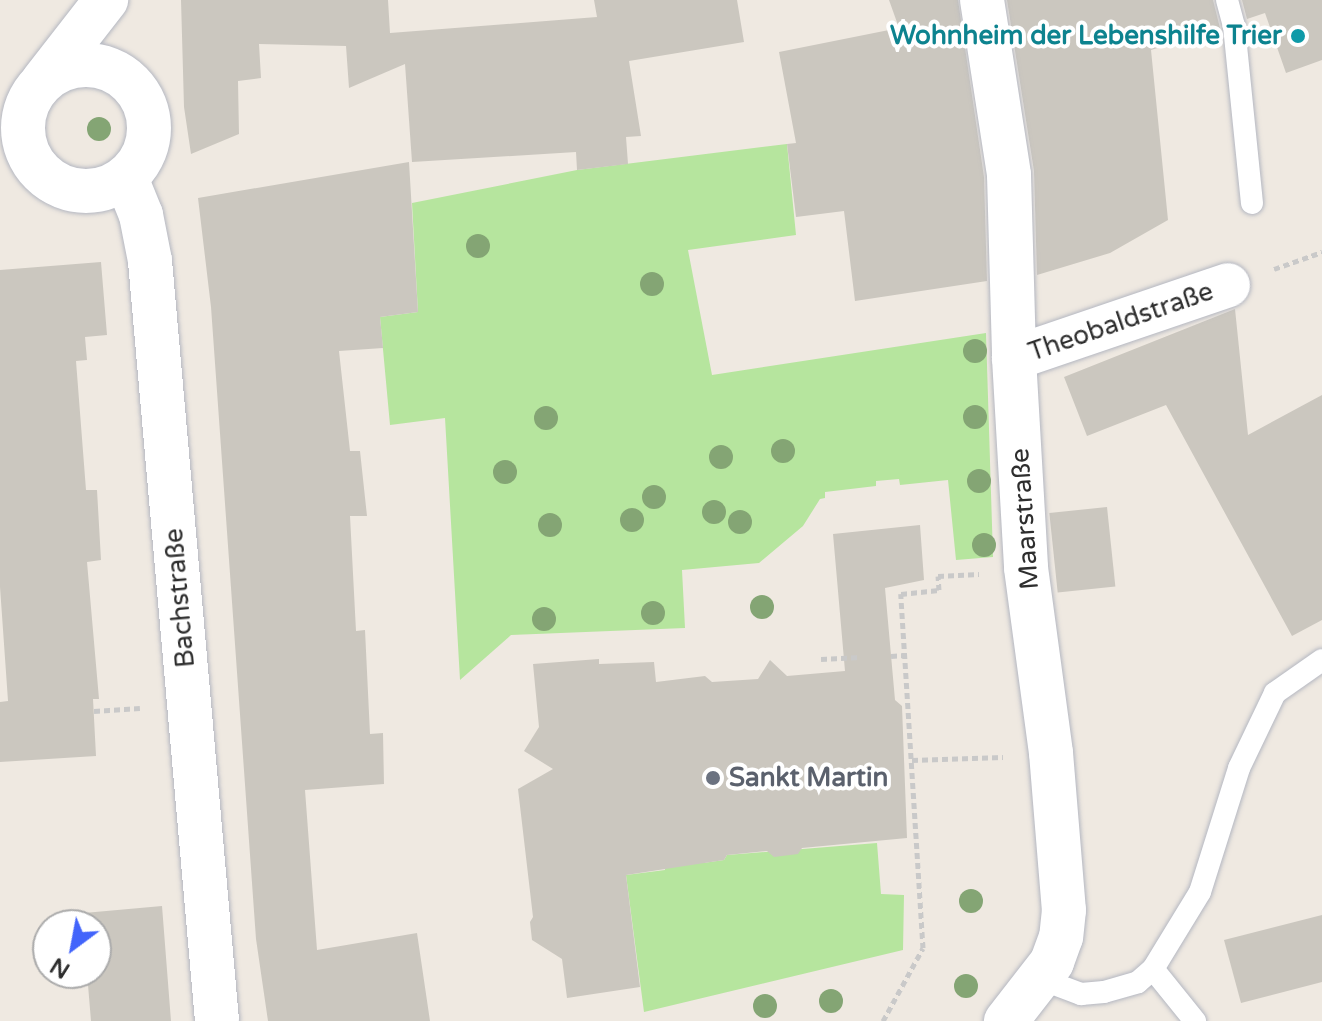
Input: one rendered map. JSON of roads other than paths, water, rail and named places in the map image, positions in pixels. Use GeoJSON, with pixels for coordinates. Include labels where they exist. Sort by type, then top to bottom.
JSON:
{"type":"FeatureCollection","features":[{"type":"Feature","properties":{"kind":"street"},"geometry":{"type":"LineString","coordinates":[[0,121],[39,85],[61,70],[88,65],[114,71],[129,81],[145,103],[149,139],[139,164],[126,178],[111,187],[84,192],[66,189],[43,175],[27,153],[23,136],[25,109],[39,85],[106,0]]}},
{"type":"Feature","properties":{"kind":"street","name":"Maarstraße"},"geometry":{"type":"LineString","coordinates":[[982,0],[1009,175],[1014,358],[1026,568],[1051,753],[1064,910],[1057,949],[1041,979],[1006,1021]]}},
{"type":"Feature","properties":{"kind":"street","name":"Bachstraße"},"geometry":{"type":"LineString","coordinates":[[126,178],[141,215],[150,261],[217,1021]]}},
{"type":"Feature","properties":{"kind":"street","name":"Theobaldstraße"},"geometry":{"type":"LineString","coordinates":[[1014,358],[1228,285]]}},
{"type":"Feature","properties":{"kind":"lane"},"geometry":{"type":"LineString","coordinates":[[1227,0],[1234,26],[1252,203]]}},
{"type":"Feature","properties":{"kind":"lane"},"geometry":{"type":"LineString","coordinates":[[1041,979],[1066,992],[1104,992],[1138,982],[1153,969],[1169,949],[1200,892],[1239,768],[1275,693],[1322,660]]}},
{"type":"Feature","properties":{"kind":"lane"},"geometry":{"type":"LineString","coordinates":[[1153,969],[1195,1021]]}},
{"type":"Feature","properties":{"kind":"place","name":"Wohnheim der Lebenshilfe Trier"},"geometry":{"type":"Point","coordinates":[1298,36]}},
{"type":"Feature","properties":{"kind":"place","name":"Sankt Martin"},"geometry":{"type":"Point","coordinates":[713,778]}}]}
